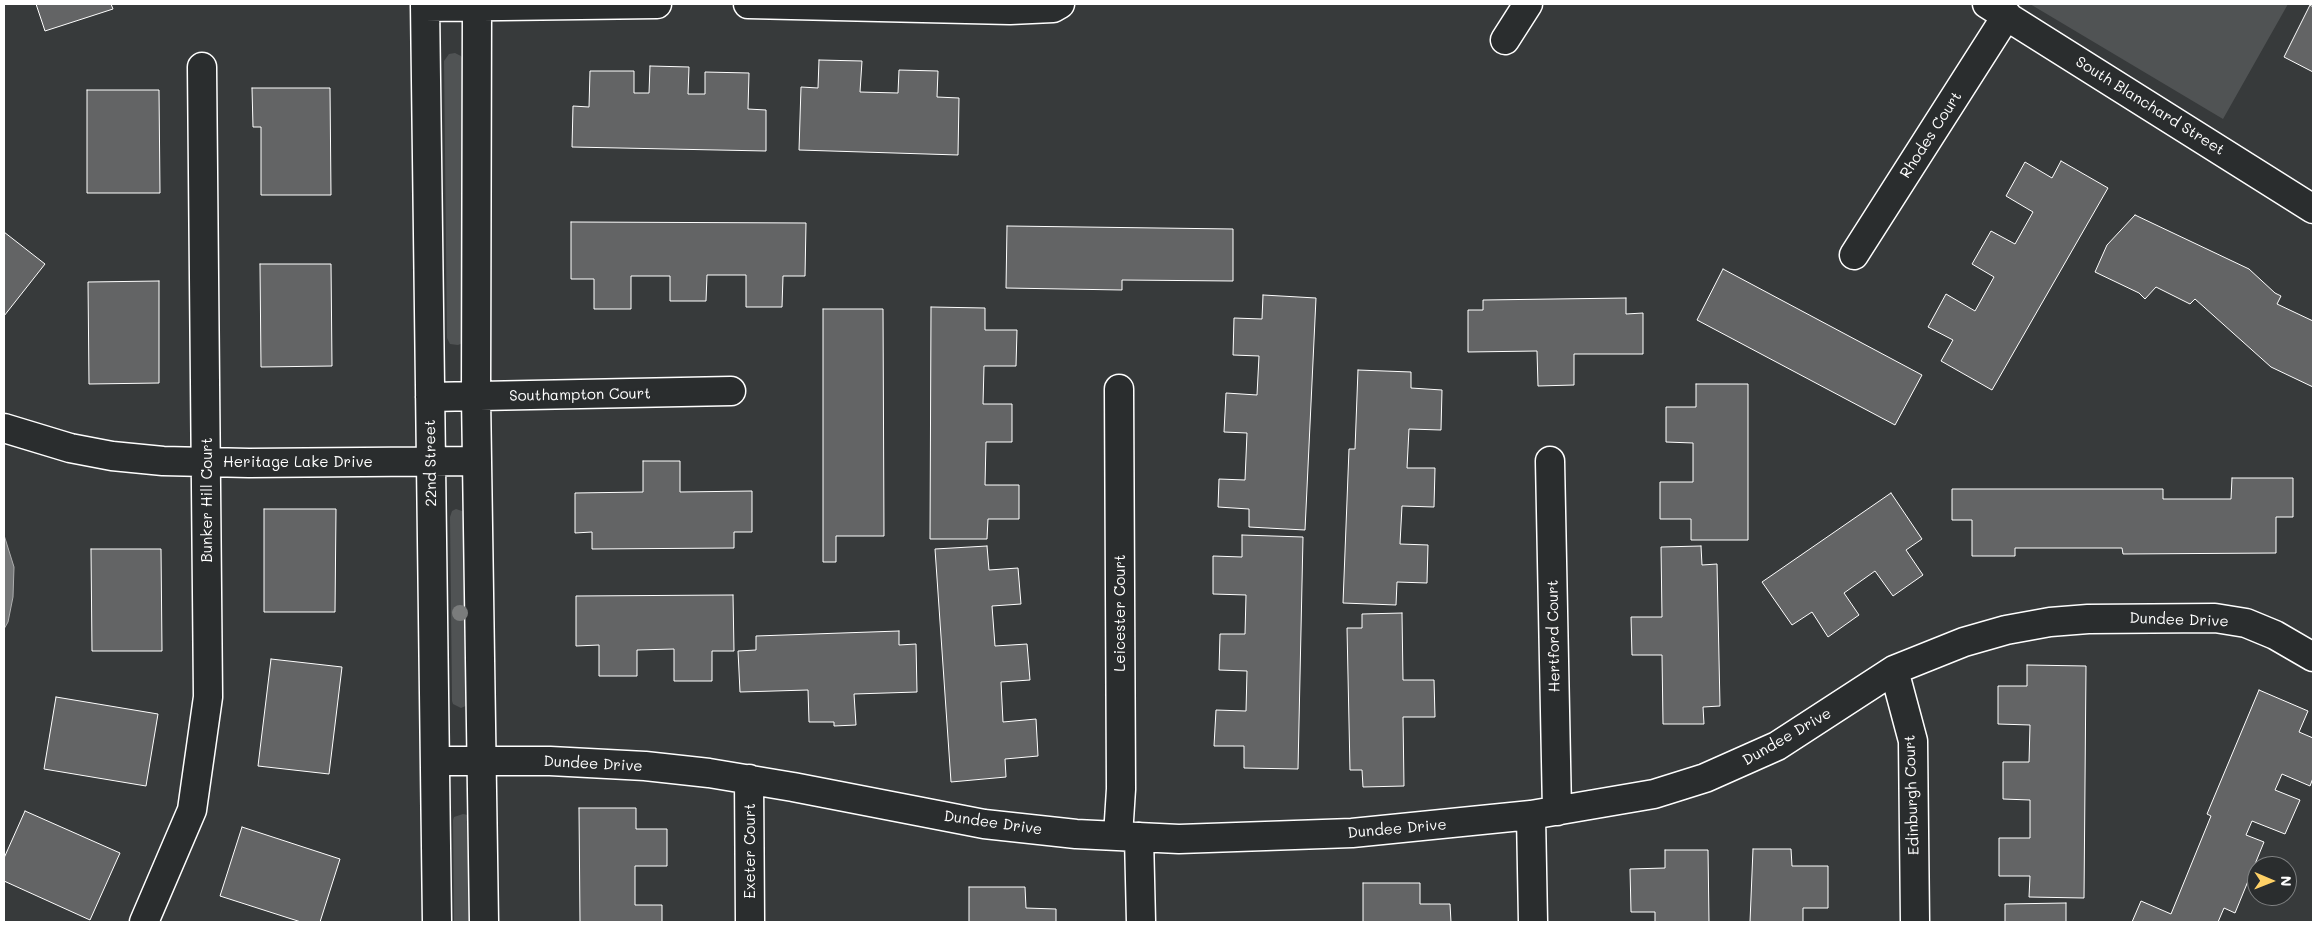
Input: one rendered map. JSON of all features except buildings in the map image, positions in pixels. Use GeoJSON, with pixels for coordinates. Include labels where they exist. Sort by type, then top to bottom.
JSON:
{"type":"FeatureCollection","features":[{"type":"Feature","properties":{"kind":"street"},"geometry":{"type":"LineString","coordinates":[[425,5],[657,4]]}},
{"type":"Feature","properties":{"kind":"street"},"geometry":{"type":"LineString","coordinates":[[748,4],[1010,10],[1053,8],[1060,4]]}},
{"type":"Feature","properties":{"kind":"street"},"geometry":{"type":"LineString","coordinates":[[1504,40],[1528,4]]}},
{"type":"Feature","properties":{"kind":"street","name":"22nd Street"},"geometry":{"type":"LineString","coordinates":[[425,5],[438,922]]}},
{"type":"Feature","properties":{"kind":"street"},"geometry":{"type":"LineString","coordinates":[[477,5],[476,396],[484,922]]}},
{"type":"Feature","properties":{"kind":"street","name":"South Blanchard Street"},"geometry":{"type":"LineString","coordinates":[[1997,10],[2313,209]]}},
{"type":"Feature","properties":{"kind":"street","name":"Rhodes Court"},"geometry":{"type":"LineString","coordinates":[[1854,255],[1997,10]]}},
{"type":"Feature","properties":{"kind":"street","name":"Bunker Hill Court"},"geometry":{"type":"LineString","coordinates":[[144,922],[192,810],[208,697],[202,67]]}},
{"type":"Feature","properties":{"kind":"street","name":"Leicester Court"},"geometry":{"type":"LineString","coordinates":[[1120,389],[1121,789],[1141,922]]}},
{"type":"Feature","properties":{"kind":"street","name":"Southampton Court"},"geometry":{"type":"LineString","coordinates":[[430,397],[731,391]]}},
{"type":"Feature","properties":{"kind":"street","name":"Heritage Lake Drive"},"geometry":{"type":"LineString","coordinates":[[4,428],[70,448],[112,456],[163,461],[430,460],[477,462]]}},
{"type":"Feature","properties":{"kind":"street","name":"Hertford Court"},"geometry":{"type":"LineString","coordinates":[[1533,922],[1544,813],[1550,461]]}},
{"type":"Feature","properties":{"kind":"street","name":"Dundee Drive"},"geometry":{"type":"LineString","coordinates":[[435,762],[550,761],[645,766],[750,779],[984,824],[1129,837],[1258,838],[1352,833],[1544,813],[1654,794],[1705,778],[1740,764],[1812,725],[1894,670],[1964,642],[2006,630],[2050,622],[2088,619],[2215,618],[2246,624],[2275,635],[2313,657]]}},
{"type":"Feature","properties":{"kind":"street","name":"Edinburgh Court"},"geometry":{"type":"LineString","coordinates":[[1894,670],[1913,741],[1915,922]]}},
{"type":"Feature","properties":{"kind":"street","name":"Exeter Court"},"geometry":{"type":"LineString","coordinates":[[750,779],[750,922]]}},
{"type":"Feature","properties":{"kind":"shaded area"},"geometry":{"type":"Polygon","coordinates":[[[2030,4],[2288,4],[2223,119],[2030,4]]]}},
{"type":"Feature","properties":{"kind":"shaded area"},"geometry":{"type":"Polygon","coordinates":[[[455,53],[461,56],[463,60],[465,342],[458,345],[450,344],[447,338],[444,61],[449,54],[455,53]]]}},
{"type":"Feature","properties":{"kind":"shaded area"},"geometry":{"type":"Polygon","coordinates":[[[456,509],[465,512],[468,705],[461,708],[453,704],[452,701],[450,517],[452,511],[456,509]]]}},
{"type":"Feature","properties":{"kind":"shaded area"},"geometry":{"type":"Polygon","coordinates":[[[4,535],[14,567],[13,597],[8,622],[4,629],[4,535]]]}},
{"type":"Feature","properties":{"kind":"shaded area"},"geometry":{"type":"Polygon","coordinates":[[[463,814],[468,815],[472,820],[473,922],[454,922],[453,820],[454,817],[463,814]]]}}]}
